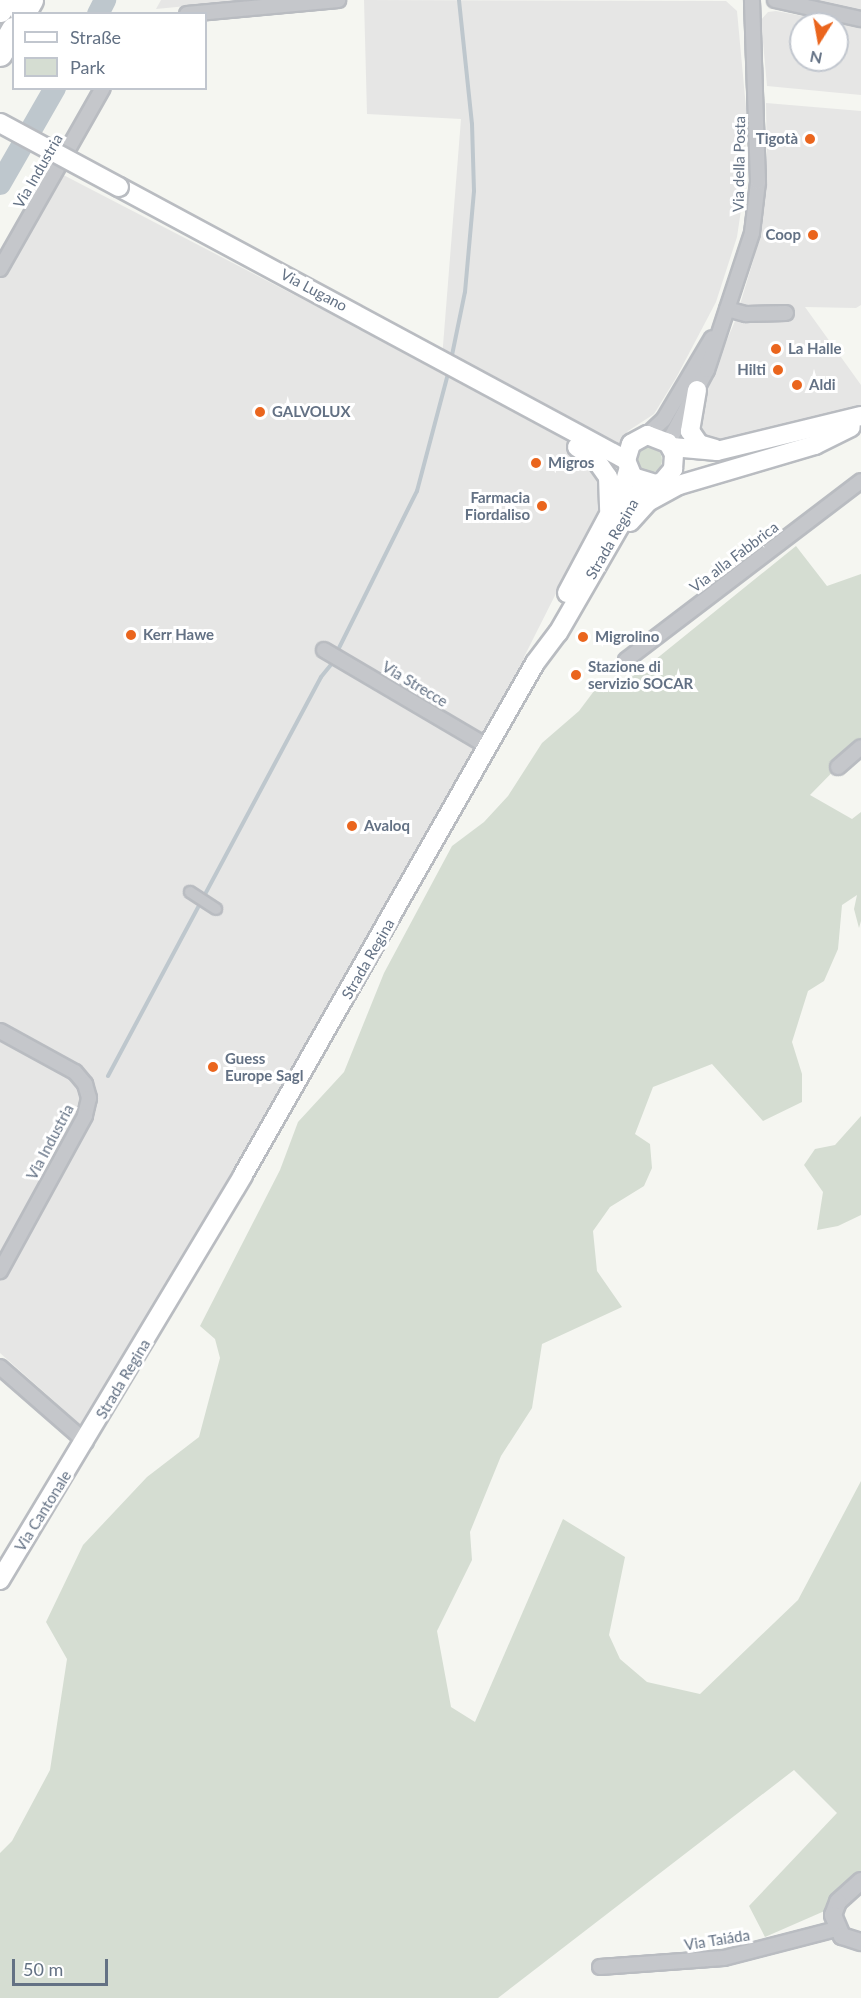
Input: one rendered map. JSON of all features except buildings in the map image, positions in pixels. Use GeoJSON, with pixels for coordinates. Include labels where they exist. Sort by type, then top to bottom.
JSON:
{"type":"FeatureCollection","features":[{"type":"Feature","properties":{"kind":"highway"},"geometry":{"type":"LineString","coordinates":[[0,10],[6,0]]}},
{"type":"Feature","properties":{"kind":"highway"},"geometry":{"type":"LineString","coordinates":[[0,54],[12,33]]}},
{"type":"Feature","properties":{"kind":"main road","name":"Via Lugano"},"geometry":{"type":"LineString","coordinates":[[0,123],[450,363],[492,389],[628,458]]}},
{"type":"Feature","properties":{"kind":"main road"},"geometry":{"type":"LineString","coordinates":[[450,363],[598,435],[628,458],[640,482],[659,482],[675,462],[670,445]]}},
{"type":"Feature","properties":{"kind":"main road"},"geometry":{"type":"LineString","coordinates":[[492,389],[505,403],[600,463],[611,486],[606,521]]}},
{"type":"Feature","properties":{"kind":"main road"},"geometry":{"type":"LineString","coordinates":[[697,390],[690,431],[704,446],[726,449]]}},
{"type":"Feature","properties":{"kind":"main road"},"geometry":{"type":"LineString","coordinates":[[535,663],[549,627],[606,521],[628,458],[647,435],[670,445],[726,449],[858,422]]}},
{"type":"Feature","properties":{"kind":"main road"},"geometry":{"type":"LineString","coordinates":[[584,587],[633,518],[656,496],[699,478],[815,445],[858,422]]}},
{"type":"Feature","properties":{"kind":"main road","name":"Strada Regina"},"geometry":{"type":"LineString","coordinates":[[86,1442],[489,747],[535,663],[558,633],[637,495],[659,482],[858,422]]}},
{"type":"Feature","properties":{"kind":"main road","name":"Via Cantonale"},"geometry":{"type":"LineString","coordinates":[[0,1580],[86,1442]]}},
{"type":"Feature","properties":{"kind":"street"},"geometry":{"type":"LineString","coordinates":[[207,12],[338,0]]}},
{"type":"Feature","properties":{"kind":"street","name":"Via della Posta"},"geometry":{"type":"LineString","coordinates":[[670,445],[697,390],[752,233],[757,193],[752,0]]}},
{"type":"Feature","properties":{"kind":"street"},"geometry":{"type":"LineString","coordinates":[[775,0],[861,19]]}},
{"type":"Feature","properties":{"kind":"street","name":"Via Industria"},"geometry":{"type":"LineString","coordinates":[[0,269],[102,90]]}},
{"type":"Feature","properties":{"kind":"street"},"geometry":{"type":"LineString","coordinates":[[727,309],[746,314],[786,313]]}},
{"type":"Feature","properties":{"kind":"street","name":"Via della Posta"},"geometry":{"type":"LineString","coordinates":[[647,435],[664,419],[721,323]]}},
{"type":"Feature","properties":{"kind":"street","name":"Via alla Fabbrica"},"geometry":{"type":"LineString","coordinates":[[626,660],[861,481]]}},
{"type":"Feature","properties":{"kind":"street","name":"Via Strecce"},"geometry":{"type":"LineString","coordinates":[[324,650],[489,747]]}},
{"type":"Feature","properties":{"kind":"street"},"geometry":{"type":"LineString","coordinates":[[838,767],[861,747]]}},
{"type":"Feature","properties":{"kind":"street"},"geometry":{"type":"LineString","coordinates":[[194,895],[213,908]]}},
{"type":"Feature","properties":{"kind":"street","name":"Via Industria"},"geometry":{"type":"LineString","coordinates":[[0,1031],[75,1072],[85,1084],[89,1098],[84,1116],[0,1270]]}},
{"type":"Feature","properties":{"kind":"street"},"geometry":{"type":"LineString","coordinates":[[0,1367],[86,1442]]}},
{"type":"Feature","properties":{"kind":"street"},"geometry":{"type":"LineString","coordinates":[[861,1881],[836,1906],[836,1929],[845,1939],[861,1942]]}},
{"type":"Feature","properties":{"kind":"street","name":"Via Taiáda"},"geometry":{"type":"LineString","coordinates":[[600,1967],[724,1958],[836,1929]]}},
{"type":"Feature","properties":{"kind":"shaded area"},"geometry":{"type":"Polygon","coordinates":[[[161,0],[248,0],[156,9],[161,0]]]}},
{"type":"Feature","properties":{"kind":"shaded area"},"geometry":{"type":"Polygon","coordinates":[[[364,0],[726,1],[737,11],[746,108],[745,183],[737,237],[716,302],[676,378],[654,414],[628,431],[600,479],[599,508],[524,657],[535,663],[243,1175],[81,1425],[0,1353],[0,251],[48,167],[441,371],[461,119],[367,114],[364,0]]]}},
{"type":"Feature","properties":{"kind":"shaded area"},"geometry":{"type":"Polygon","coordinates":[[[798,0],[861,0],[861,12],[798,0]]]}},
{"type":"Feature","properties":{"kind":"shaded area"},"geometry":{"type":"Polygon","coordinates":[[[768,12],[789,13],[789,72],[849,72],[849,25],[861,27],[861,95],[767,86],[761,20],[768,12]]]}},
{"type":"Feature","properties":{"kind":"shaded area"},"geometry":{"type":"Polygon","coordinates":[[[766,103],[861,111],[861,305],[856,308],[805,307],[861,385],[861,408],[719,442],[699,437],[695,415],[735,321],[754,258],[767,174],[766,103]]]}},
{"type":"Feature","properties":{"kind":"green space"},"geometry":{"type":"Polygon","coordinates":[[[649,447],[658,451],[662,460],[658,469],[649,473],[640,469],[636,460],[640,451],[649,447]]]}},
{"type":"Feature","properties":{"kind":"green space"},"geometry":{"type":"Polygon","coordinates":[[[796,546],[827,586],[861,574],[861,743],[810,795],[852,819],[861,812],[861,921],[859,928],[854,909],[857,895],[842,905],[838,949],[824,981],[808,991],[792,1042],[802,1074],[802,1102],[763,1121],[712,1064],[653,1087],[635,1134],[650,1144],[652,1168],[644,1186],[610,1207],[593,1231],[597,1271],[622,1307],[542,1344],[532,1408],[501,1456],[470,1532],[472,1560],[437,1631],[451,1707],[475,1722],[563,1519],[625,1557],[609,1635],[620,1659],[647,1682],[700,1694],[798,1600],[861,1481],[861,1881],[836,1906],[765,1937],[749,1906],[837,1813],[794,1770],[498,1998],[0,1998],[0,1853],[12,1841],[50,1770],[67,1659],[46,1622],[83,1545],[147,1477],[199,1437],[220,1358],[215,1339],[200,1326],[280,1170],[298,1122],[344,1072],[384,973],[452,846],[484,822],[508,796],[542,743],[579,711],[594,691],[624,682],[645,668],[796,546]]]}},
{"type":"Feature","properties":{"kind":"green space"},"geometry":{"type":"Polygon","coordinates":[[[861,1116],[861,1215],[838,1226],[817,1230],[823,1192],[804,1165],[815,1149],[835,1145],[861,1116]]]}},
{"type":"Feature","properties":{"kind":"waterway"},"geometry":{"type":"LineString","coordinates":[[99,12],[105,0]]}},
{"type":"Feature","properties":{"kind":"waterway"},"geometry":{"type":"LineString","coordinates":[[451,360],[465,292],[474,191],[472,124],[459,0]]}},
{"type":"Feature","properties":{"kind":"waterway"},"geometry":{"type":"LineString","coordinates":[[0,184],[54,90]]}},
{"type":"Feature","properties":{"kind":"waterway"},"geometry":{"type":"LineString","coordinates":[[337,652],[417,491],[449,370]]}},
{"type":"Feature","properties":{"kind":"waterway"},"geometry":{"type":"LineString","coordinates":[[108,1076],[321,677],[333,662]]}},
{"type":"Feature","properties":{"kind":"place","name":"Tigotà"},"geometry":{"type":"Point","coordinates":[810,139]}},
{"type":"Feature","properties":{"kind":"place","name":"Coop"},"geometry":{"type":"Point","coordinates":[813,235]}},
{"type":"Feature","properties":{"kind":"place","name":"La Halle"},"geometry":{"type":"Point","coordinates":[776,349]}},
{"type":"Feature","properties":{"kind":"place","name":"Hilti"},"geometry":{"type":"Point","coordinates":[778,370]}},
{"type":"Feature","properties":{"kind":"place","name":"Aldi"},"geometry":{"type":"Point","coordinates":[797,385]}},
{"type":"Feature","properties":{"kind":"place","name":"GALVOLUX"},"geometry":{"type":"Point","coordinates":[260,412]}},
{"type":"Feature","properties":{"kind":"place","name":"Migros"},"geometry":{"type":"Point","coordinates":[536,463]}},
{"type":"Feature","properties":{"kind":"place","name":"Farmacia Fiordaliso"},"geometry":{"type":"Point","coordinates":[542,506]}},
{"type":"Feature","properties":{"kind":"place","name":"Kerr Hawe"},"geometry":{"type":"Point","coordinates":[131,635]}},
{"type":"Feature","properties":{"kind":"place","name":"Migrolino"},"geometry":{"type":"Point","coordinates":[583,637]}},
{"type":"Feature","properties":{"kind":"place","name":"Stazione di servizio SOCAR"},"geometry":{"type":"Point","coordinates":[576,675]}},
{"type":"Feature","properties":{"kind":"place","name":"Avaloq"},"geometry":{"type":"Point","coordinates":[352,826]}},
{"type":"Feature","properties":{"kind":"place","name":"Guess Europe Sagl"},"geometry":{"type":"Point","coordinates":[213,1067]}}]}
